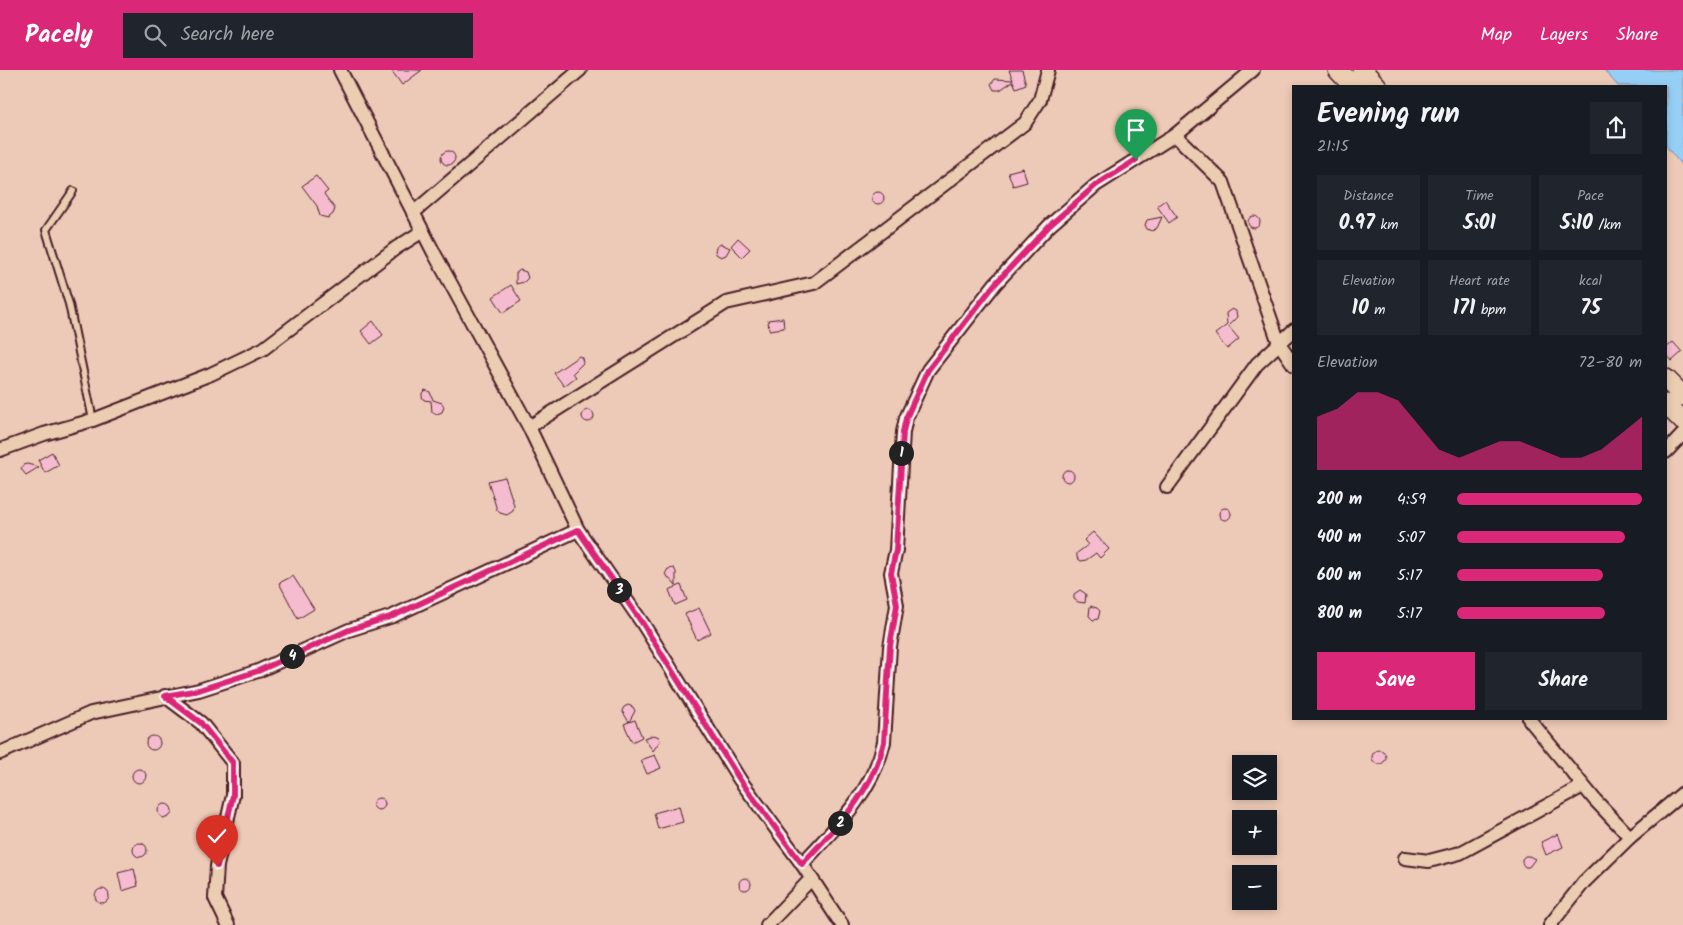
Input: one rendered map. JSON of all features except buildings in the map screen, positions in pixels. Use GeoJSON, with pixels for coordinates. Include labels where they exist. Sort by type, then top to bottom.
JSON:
{"type":"FeatureCollection","features":[{"type":"Feature","properties":{"kind":"main road"},"geometry":{"type":"LineString","coordinates":[[1338,70],[1352,85]]}},
{"type":"Feature","properties":{"kind":"main road"},"geometry":{"type":"LineString","coordinates":[[1362,70],[1376,85]]}},
{"type":"Feature","properties":{"kind":"main road"},"geometry":{"type":"LineString","coordinates":[[1667,380],[1683,396]]}},
{"type":"Feature","properties":{"kind":"main road"},"geometry":{"type":"LineString","coordinates":[[1667,405],[1683,421]]}},
{"type":"Feature","properties":{"kind":"street"},"geometry":{"type":"LineString","coordinates":[[340,70],[413,213],[529,427],[578,530],[643,624],[740,780],[802,864],[842,925]]}},
{"type":"Feature","properties":{"kind":"street"},"geometry":{"type":"LineString","coordinates":[[413,213],[580,70]]}},
{"type":"Feature","properties":{"kind":"street"},"geometry":{"type":"LineString","coordinates":[[529,427],[726,303],[814,283],[1025,123],[1040,100],[1048,70]]}},
{"type":"Feature","properties":{"kind":"street"},"geometry":{"type":"LineString","coordinates":[[802,864],[858,801],[870,783],[881,755],[884,742],[890,646],[897,605],[891,573],[896,550],[903,432],[906,418],[928,370],[995,284],[1049,226],[1096,185],[1175,135],[1253,70]]}},
{"type":"Feature","properties":{"kind":"street"},"geometry":{"type":"LineString","coordinates":[[1175,135],[1223,182],[1280,344],[1292,362]]}},
{"type":"Feature","properties":{"kind":"street"},"geometry":{"type":"LineString","coordinates":[[0,450],[44,434],[93,420],[211,374],[263,350],[396,248],[423,231]]}},
{"type":"Feature","properties":{"kind":"street"},"geometry":{"type":"LineString","coordinates":[[1166,487],[1257,364],[1292,332]]}},
{"type":"Feature","properties":{"kind":"street"},"geometry":{"type":"LineString","coordinates":[[1667,451],[1683,434]]}},
{"type":"Feature","properties":{"kind":"street"},"geometry":{"type":"LineString","coordinates":[[0,753],[91,713],[199,690],[258,671],[349,630],[393,616],[578,530]]}},
{"type":"Feature","properties":{"kind":"street"},"geometry":{"type":"LineString","coordinates":[[165,696],[201,723],[233,763],[233,795],[217,866],[215,898],[228,925]]}},
{"type":"Feature","properties":{"kind":"street"},"geometry":{"type":"LineString","coordinates":[[1530,720],[1583,786],[1630,837]]}},
{"type":"Feature","properties":{"kind":"street"},"geometry":{"type":"LineString","coordinates":[[1405,858],[1429,861],[1460,853],[1583,786]]}},
{"type":"Feature","properties":{"kind":"street"},"geometry":{"type":"LineString","coordinates":[[1550,925],[1584,882],[1630,837],[1683,793]]}},
{"type":"Feature","properties":{"kind":"street"},"geometry":{"type":"LineString","coordinates":[[767,925],[811,879]]}},
{"type":"Feature","properties":{"kind":"lane"},"geometry":{"type":"LineString","coordinates":[[73,191],[46,230],[69,304],[93,420]]}},
{"type":"Feature","properties":{"kind":"water"},"geometry":{"type":"Polygon","coordinates":[[[1604,70],[1683,70],[1683,167],[1667,147],[1667,85],[1617,85],[1604,70]]]}},
{"type":"Feature","properties":{"kind":"route"},"geometry":{"type":"LineString","coordinates":[[217,866],[233,795],[233,763],[201,723],[165,696],[199,690],[258,671],[349,630],[393,616],[578,530],[643,624],[740,780],[802,864],[858,801],[870,783],[881,755],[884,742],[890,646],[897,605],[896,590],[891,573],[896,550],[903,432],[906,418],[928,370],[995,284],[1049,226],[1096,185],[1136,160]]}}]}
